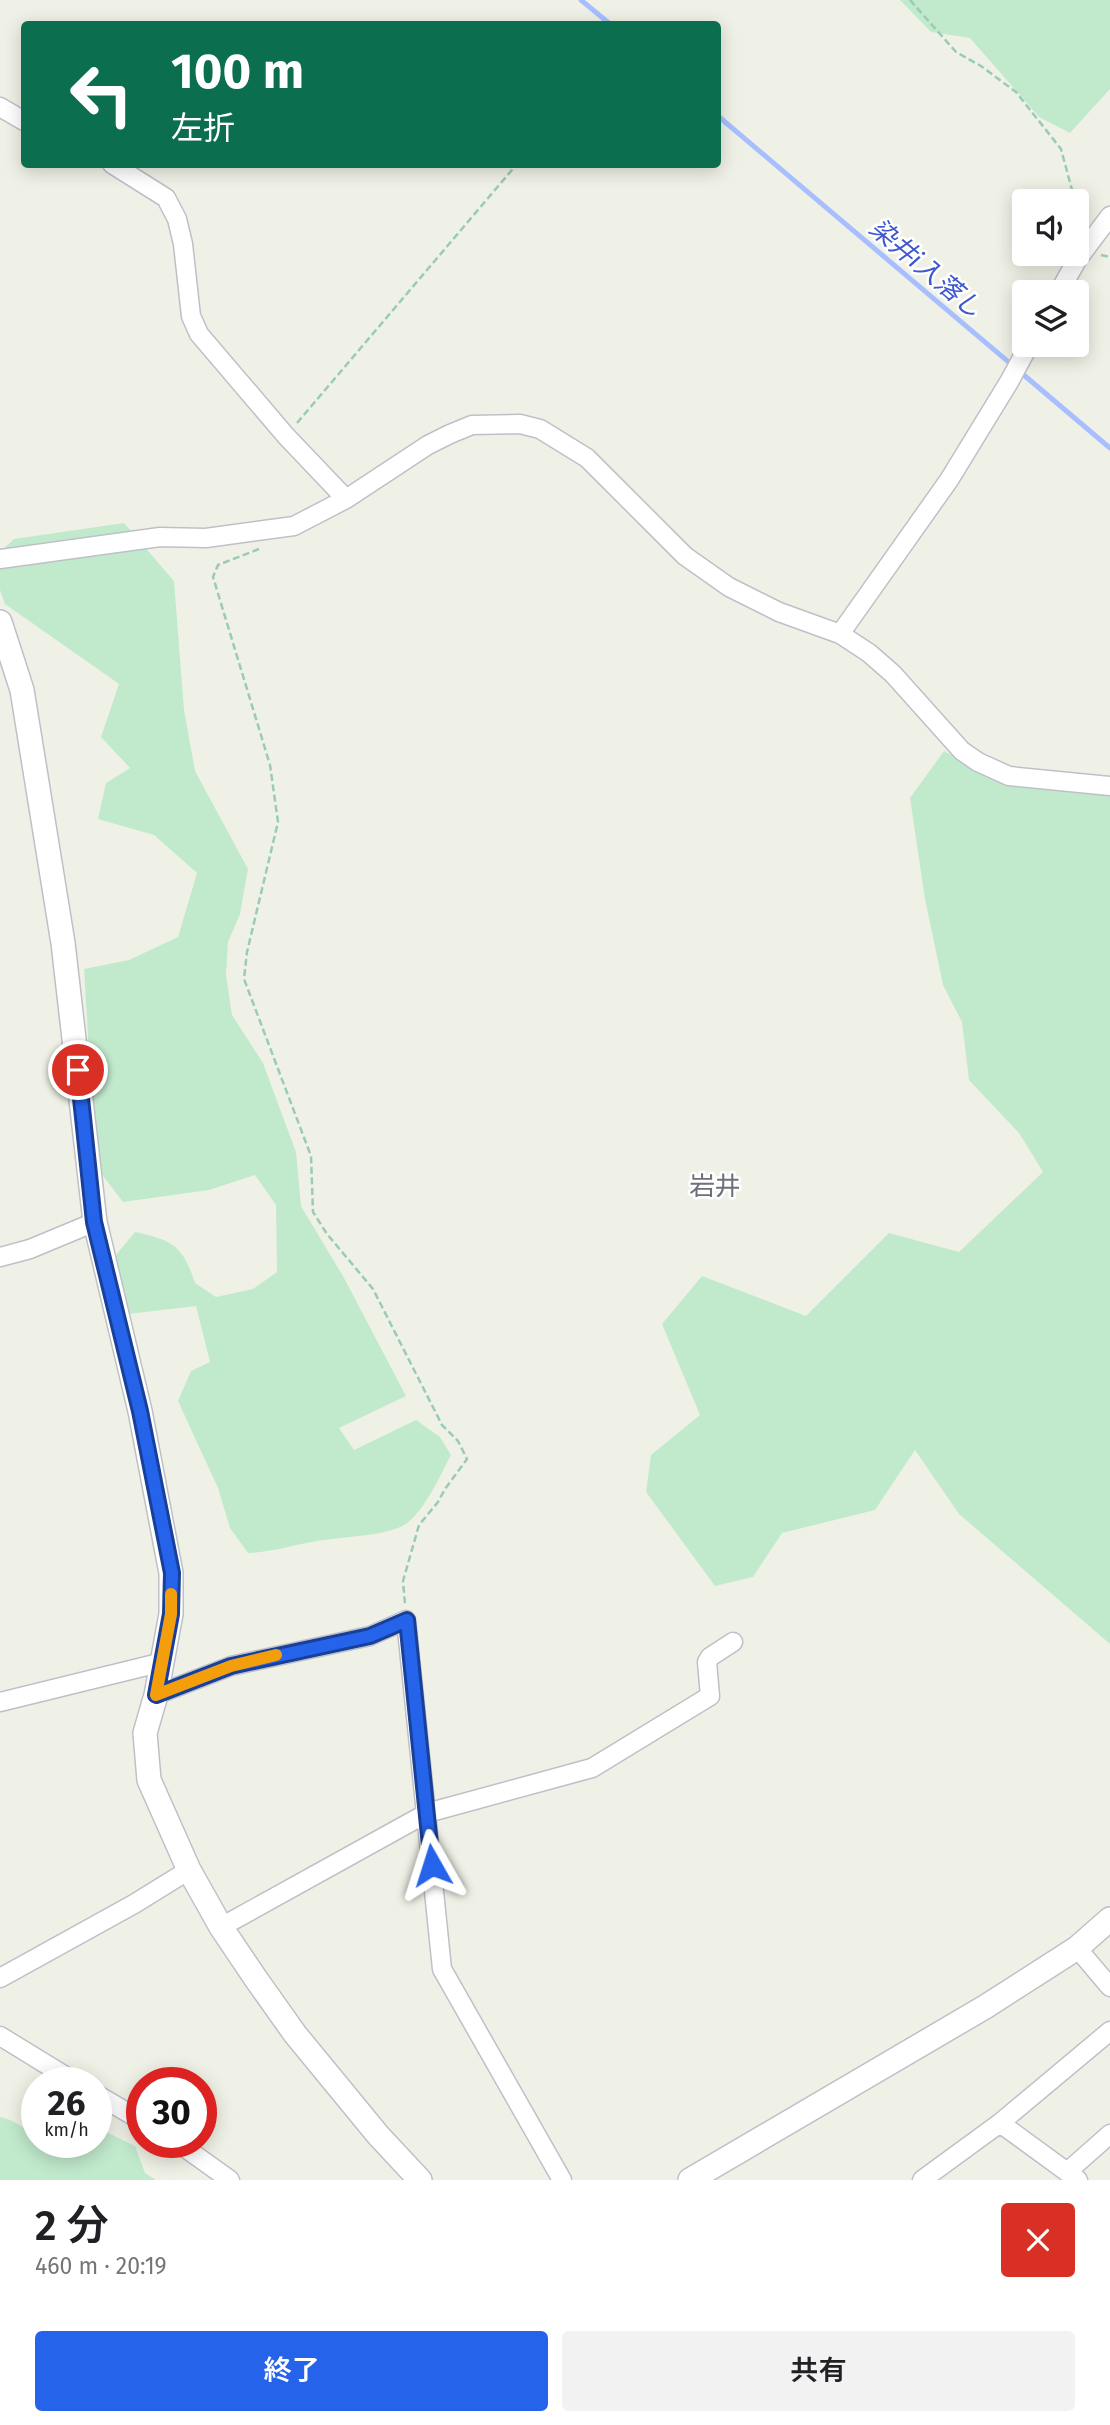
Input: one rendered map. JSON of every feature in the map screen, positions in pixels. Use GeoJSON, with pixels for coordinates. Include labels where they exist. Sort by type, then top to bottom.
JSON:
{"type":"FeatureCollection","features":[{"type":"Feature","properties":{"kind":"street"},"geometry":{"type":"LineString","coordinates":[[0,107],[21,119]]}},
{"type":"Feature","properties":{"kind":"street"},"geometry":{"type":"LineString","coordinates":[[118,168],[166,198],[177,219],[183,244],[191,316],[200,334],[286,436],[346,499]]}},
{"type":"Feature","properties":{"kind":"street"},"geometry":{"type":"LineString","coordinates":[[1066,280],[1077,260],[1110,216]]}},
{"type":"Feature","properties":{"kind":"street"},"geometry":{"type":"LineString","coordinates":[[840,634],[949,480],[1023,357]]}},
{"type":"Feature","properties":{"kind":"street"},"geometry":{"type":"LineString","coordinates":[[0,559],[160,537],[206,538],[294,526],[346,499],[428,445],[472,425],[520,424],[540,429],[587,458],[663,536],[729,587],[779,612],[840,634],[869,653],[893,674],[962,751],[978,762],[1009,776],[1110,786]]}},
{"type":"Feature","properties":{"kind":"street"},"geometry":{"type":"LineString","coordinates":[[0,622],[22,690],[63,943],[94,1222],[140,1411],[172,1573],[171,1614],[163,1662],[145,1733],[149,1780],[188,1870],[220,1927],[295,2034],[378,2135],[421,2180]]}},
{"type":"Feature","properties":{"kind":"street"},"geometry":{"type":"LineString","coordinates":[[0,1257],[30,1250],[94,1222]]}},
{"type":"Feature","properties":{"kind":"street"},"geometry":{"type":"LineString","coordinates":[[156,1695],[231,1666],[370,1636],[407,1620],[442,1969],[562,2180]]}},
{"type":"Feature","properties":{"kind":"street"},"geometry":{"type":"LineString","coordinates":[[220,1927],[426,1813],[592,1768],[710,1696],[707,1662],[710,1657],[733,1642]]}},
{"type":"Feature","properties":{"kind":"street"},"geometry":{"type":"LineString","coordinates":[[0,1702],[163,1662]]}},
{"type":"Feature","properties":{"kind":"street"},"geometry":{"type":"LineString","coordinates":[[0,1978],[134,1904],[188,1870]]}},
{"type":"Feature","properties":{"kind":"street"},"geometry":{"type":"LineString","coordinates":[[690,2180],[985,2007],[1077,1948],[1110,1919]]}},
{"type":"Feature","properties":{"kind":"street"},"geometry":{"type":"LineString","coordinates":[[1077,1948],[1110,1987]]}},
{"type":"Feature","properties":{"kind":"street"},"geometry":{"type":"LineString","coordinates":[[927,2179],[1000,2123],[1110,2031]]}},
{"type":"Feature","properties":{"kind":"street"},"geometry":{"type":"LineString","coordinates":[[0,2036],[51,2067]]}},
{"type":"Feature","properties":{"kind":"street"},"geometry":{"type":"LineString","coordinates":[[1000,2123],[1073,2176],[1110,2134]]}},
{"type":"Feature","properties":{"kind":"street"},"geometry":{"type":"LineString","coordinates":[[199,2158],[230,2180]]}},
{"type":"Feature","properties":{"kind":"path"},"geometry":{"type":"LineString","coordinates":[[910,0],[956,52],[981,66],[1016,92],[1061,149],[1072,189]]}},
{"type":"Feature","properties":{"kind":"path"},"geometry":{"type":"LineString","coordinates":[[286,436],[514,168]]}},
{"type":"Feature","properties":{"kind":"path"},"geometry":{"type":"LineString","coordinates":[[262,546],[252,553],[218,565],[213,577],[270,765],[278,822],[247,952],[244,979],[310,1156],[313,1212],[327,1234],[373,1289],[442,1425],[458,1441],[467,1459],[439,1502],[419,1525],[403,1581],[407,1620]]}},
{"type":"Feature","properties":{"kind":"green space"},"geometry":{"type":"Polygon","coordinates":[[[900,0],[1110,0],[1110,89],[1070,133],[1039,117],[970,38],[931,32],[900,0]]]}},
{"type":"Feature","properties":{"kind":"green space"},"geometry":{"type":"Polygon","coordinates":[[[124,523],[174,581],[184,710],[195,771],[248,869],[240,914],[228,942],[226,975],[232,1015],[263,1063],[296,1152],[301,1206],[343,1276],[406,1396],[339,1428],[354,1450],[416,1420],[440,1437],[451,1455],[420,1510],[407,1523],[389,1531],[248,1553],[230,1528],[218,1488],[178,1401],[191,1371],[210,1362],[196,1306],[128,1314],[115,1256],[135,1232],[159,1238],[175,1247],[186,1261],[195,1283],[216,1297],[253,1289],[277,1272],[276,1205],[255,1175],[209,1190],[123,1202],[100,1172],[84,969],[129,960],[178,937],[197,873],[154,835],[98,819],[106,783],[130,768],[101,737],[119,684],[5,604],[0,590],[0,552],[14,539],[124,523]]]}},
{"type":"Feature","properties":{"kind":"green space"},"geometry":{"type":"Polygon","coordinates":[[[944,751],[1009,786],[1110,794],[1110,1644],[959,1514],[915,1450],[875,1510],[782,1533],[753,1577],[715,1586],[646,1492],[651,1455],[700,1415],[662,1324],[702,1276],[806,1316],[889,1233],[959,1252],[1043,1172],[1019,1133],[969,1080],[962,1022],[943,985],[925,899],[910,798],[944,751]]]}},
{"type":"Feature","properties":{"kind":"green space"},"geometry":{"type":"Polygon","coordinates":[[[0,2117],[21,2126],[21,2158],[112,2158],[112,2135],[126,2142],[126,2158],[139,2158],[145,2173],[156,2180],[0,2180],[0,2117]]]}},
{"type":"Feature","properties":{"kind":"waterway","name":"染井i入落し"},"geometry":{"type":"LineString","coordinates":[[581,0],[606,21]]}},
{"type":"Feature","properties":{"kind":"waterway","name":"染井i入落し"},"geometry":{"type":"LineString","coordinates":[[721,119],[1110,448]]}},
{"type":"Feature","properties":{"kind":"slow traffic"},"geometry":{"type":"LineString","coordinates":[[171,1594],[171,1614],[156,1695],[231,1666],[276,1655]]}},
{"type":"Feature","properties":{"kind":"district","name":"岩井"},"geometry":{"type":"Point","coordinates":[715,1186]}},
{"type":"Feature","properties":{"kind":"route"},"geometry":{"type":"LineString","coordinates":[[78,1070],[94,1222],[140,1411],[172,1573],[171,1614],[156,1695],[231,1666],[370,1636],[407,1620],[432,1865]]}}]}
